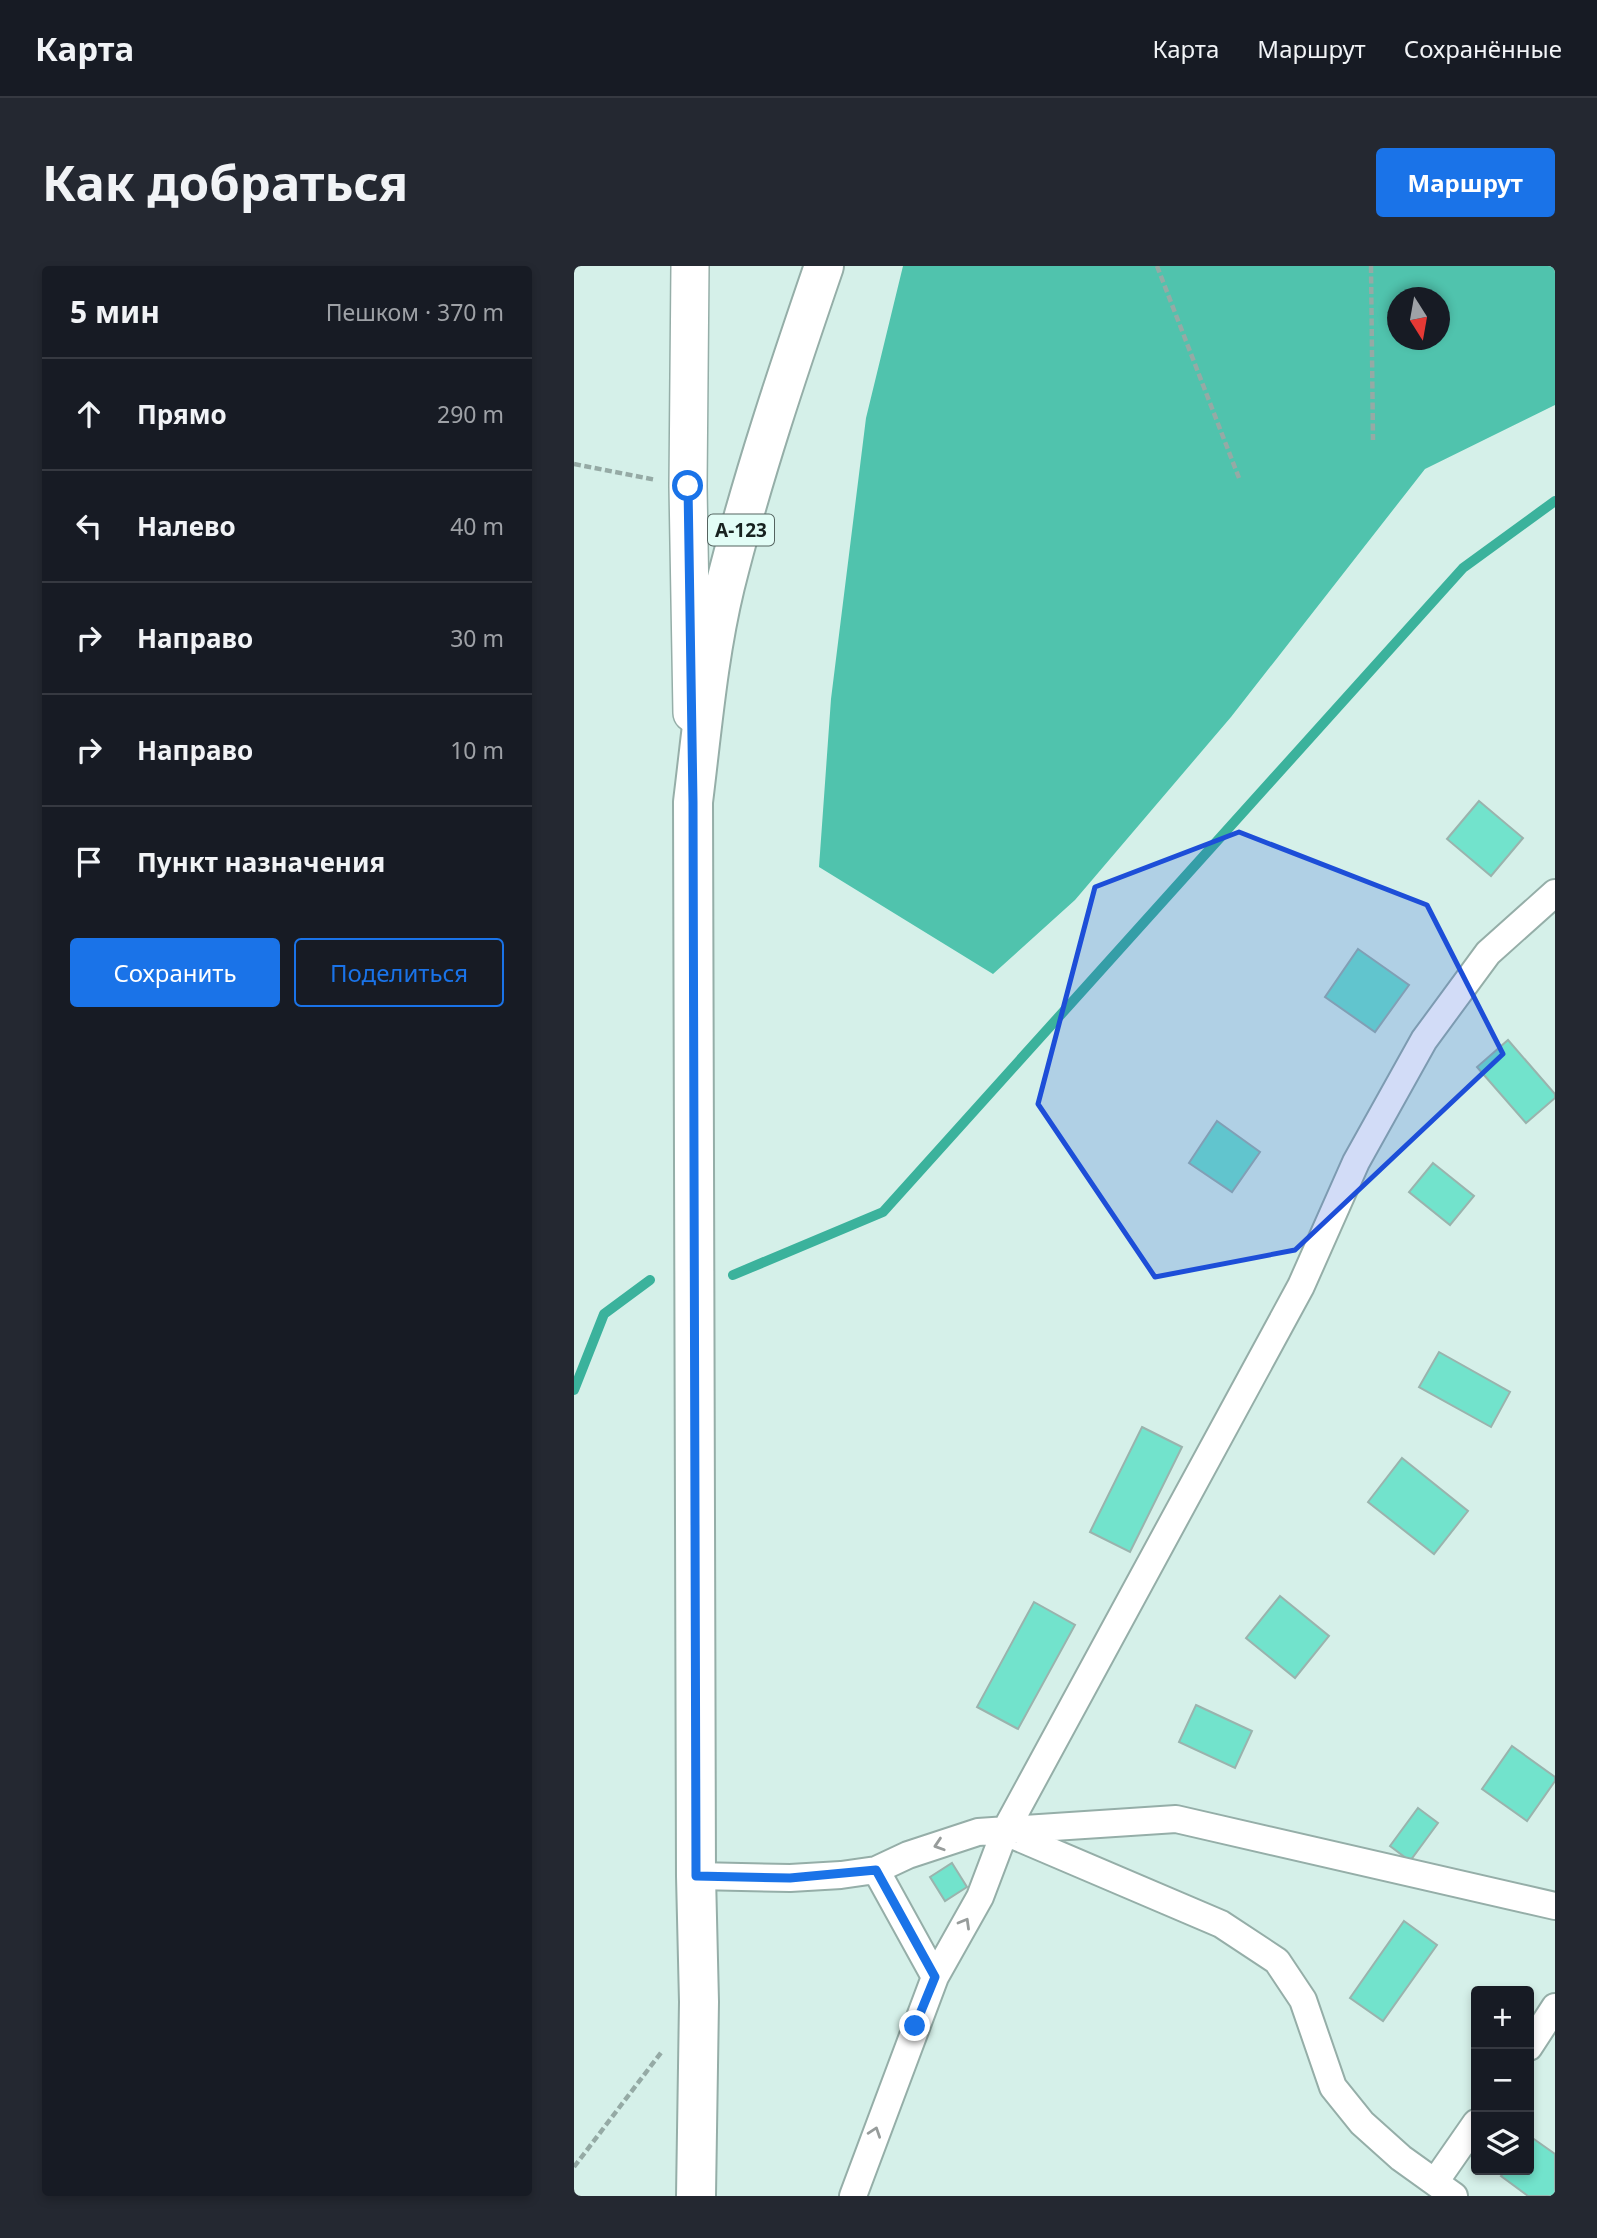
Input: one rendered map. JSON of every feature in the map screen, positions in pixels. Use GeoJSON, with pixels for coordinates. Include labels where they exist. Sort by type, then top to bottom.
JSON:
{"type":"FeatureCollection","features":[{"type":"Feature","properties":{"kind":"main road"},"geometry":{"type":"LineString","coordinates":[[690,266],[688,486],[693,802]]}},
{"type":"Feature","properties":{"kind":"main road","name":"А-123"},"geometry":{"type":"LineString","coordinates":[[696,2196],[699,2002],[696,1876],[693,802],[708,681],[724,588],[754,483],[824,266]]}},
{"type":"Feature","properties":{"kind":"street"},"geometry":{"type":"LineString","coordinates":[[853,2196],[935,1977],[980,1897],[1005,1831],[1301,1286],[1356,1162],[1424,1040],[1488,953],[1555,893]]}},
{"type":"Feature","properties":{"kind":"street"},"geometry":{"type":"LineString","coordinates":[[696,1876],[790,1878],[876,1870],[908,1855],[978,1832],[1176,1819],[1555,1906]]}},
{"type":"Feature","properties":{"kind":"street"},"geometry":{"type":"LineString","coordinates":[[1005,1831],[1221,1924],[1276,1961],[1303,2000],[1332,2087],[1362,2123],[1401,2158],[1445,2189],[1471,2134]]}},
{"type":"Feature","properties":{"kind":"street"},"geometry":{"type":"LineString","coordinates":[[876,1870],[935,1977]]}},
{"type":"Feature","properties":{"kind":"street"},"geometry":{"type":"LineString","coordinates":[[1534,2039],[1555,2007]]}},
{"type":"Feature","properties":{"kind":"path"},"geometry":{"type":"LineString","coordinates":[[1157,266],[1239,478]]}},
{"type":"Feature","properties":{"kind":"path"},"geometry":{"type":"LineString","coordinates":[[1371,266],[1373,440]]}},
{"type":"Feature","properties":{"kind":"path"},"geometry":{"type":"LineString","coordinates":[[574,464],[688,486]]}},
{"type":"Feature","properties":{"kind":"path"},"geometry":{"type":"LineString","coordinates":[[574,2167],[666,2046]]}},
{"type":"Feature","properties":{"kind":"highlighted area"},"geometry":{"type":"Polygon","coordinates":[[[1239,832],[1427,905],[1503,1054],[1295,1250],[1155,1277],[1038,1104],[1095,887],[1239,832]]]}},
{"type":"Feature","properties":{"kind":"green space"},"geometry":{"type":"Polygon","coordinates":[[[903,266],[1555,266],[1555,405],[1425,469],[1231,717],[1075,900],[993,974],[819,867],[831,699],[866,418],[903,266]]]}},
{"type":"Feature","properties":{"kind":"building"},"geometry":{"type":"Polygon","coordinates":[[[1479,801],[1523,838],[1491,876],[1447,839],[1479,801]]]}},
{"type":"Feature","properties":{"kind":"building"},"geometry":{"type":"Polygon","coordinates":[[[1358,949],[1409,985],[1375,1032],[1325,997],[1358,949]]]}},
{"type":"Feature","properties":{"kind":"building"},"geometry":{"type":"Polygon","coordinates":[[[1508,1040],[1555,1094],[1555,1098],[1526,1123],[1477,1067],[1508,1040]]]}},
{"type":"Feature","properties":{"kind":"building"},"geometry":{"type":"Polygon","coordinates":[[[1217,1121],[1260,1152],[1232,1192],[1189,1163],[1217,1121]]]}},
{"type":"Feature","properties":{"kind":"building"},"geometry":{"type":"Polygon","coordinates":[[[1433,1163],[1474,1196],[1450,1225],[1409,1192],[1433,1163]]]}},
{"type":"Feature","properties":{"kind":"building"},"geometry":{"type":"Polygon","coordinates":[[[1439,1352],[1510,1392],[1491,1427],[1419,1387],[1439,1352]]]}},
{"type":"Feature","properties":{"kind":"building"},"geometry":{"type":"Polygon","coordinates":[[[1142,1427],[1182,1447],[1130,1552],[1090,1532],[1142,1427]]]}},
{"type":"Feature","properties":{"kind":"building"},"geometry":{"type":"Polygon","coordinates":[[[1402,1458],[1468,1511],[1434,1554],[1368,1502],[1402,1458]]]}},
{"type":"Feature","properties":{"kind":"building"},"geometry":{"type":"Polygon","coordinates":[[[1280,1596],[1329,1636],[1295,1678],[1246,1638],[1280,1596]]]}},
{"type":"Feature","properties":{"kind":"building"},"geometry":{"type":"Polygon","coordinates":[[[1034,1602],[1075,1625],[1018,1729],[977,1707],[1034,1602]]]}},
{"type":"Feature","properties":{"kind":"building"},"geometry":{"type":"Polygon","coordinates":[[[1196,1705],[1252,1731],[1235,1768],[1179,1742],[1196,1705]]]}},
{"type":"Feature","properties":{"kind":"building"},"geometry":{"type":"Polygon","coordinates":[[[1512,1746],[1555,1777],[1555,1781],[1527,1821],[1482,1789],[1512,1746]]]}},
{"type":"Feature","properties":{"kind":"building"},"geometry":{"type":"Polygon","coordinates":[[[1418,1808],[1438,1823],[1410,1861],[1390,1846],[1418,1808]]]}},
{"type":"Feature","properties":{"kind":"building"},"geometry":{"type":"Polygon","coordinates":[[[952,1863],[967,1887],[945,1901],[930,1877],[952,1863]]]}},
{"type":"Feature","properties":{"kind":"building"},"geometry":{"type":"Polygon","coordinates":[[[1404,1921],[1437,1945],[1383,2021],[1350,1998],[1404,1921]]]}},
{"type":"Feature","properties":{"kind":"building"},"geometry":{"type":"Polygon","coordinates":[[[1534,2139],[1555,2154],[1555,2196],[1528,2196],[1501,2176],[1534,2175],[1534,2139]]]}},
{"type":"Feature","properties":{"kind":"waterway"},"geometry":{"type":"LineString","coordinates":[[733,1275],[883,1212],[1463,568],[1555,501]]}},
{"type":"Feature","properties":{"kind":"waterway"},"geometry":{"type":"LineString","coordinates":[[574,1390],[604,1314],[650,1280]]}},
{"type":"Feature","properties":{"kind":"route"},"geometry":{"type":"LineString","coordinates":[[688,486],[693,802],[696,1876],[790,1878],[876,1870],[935,1977],[915,2026]]}}]}
